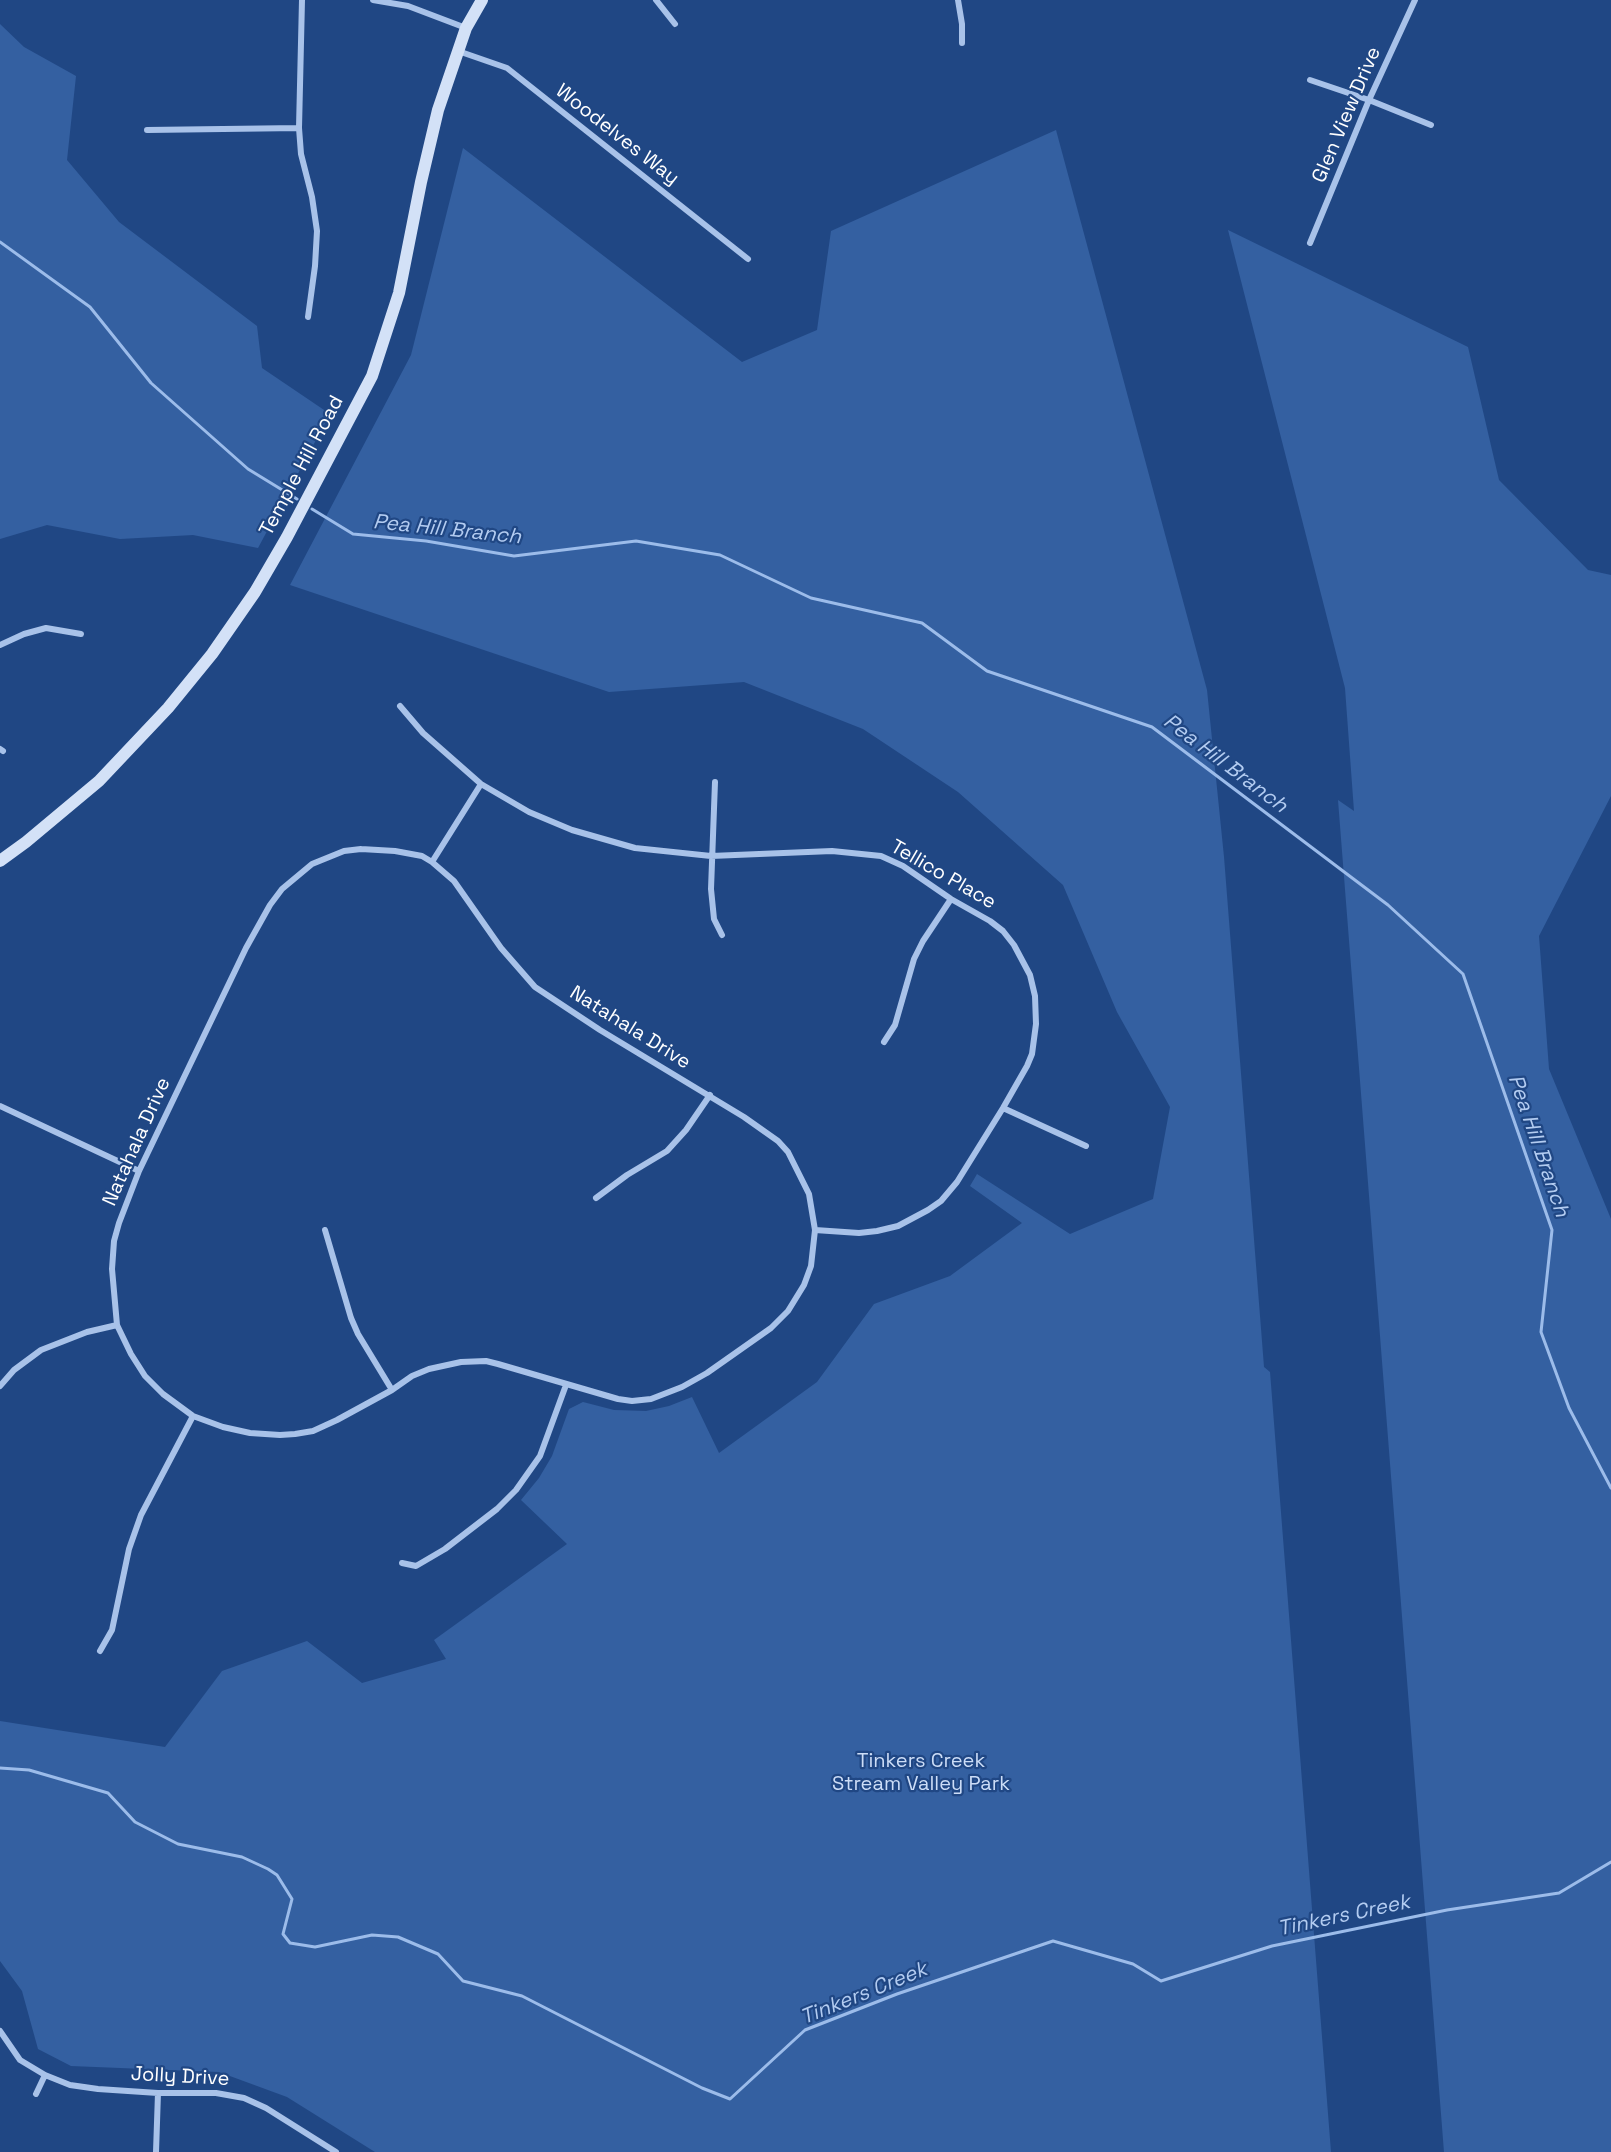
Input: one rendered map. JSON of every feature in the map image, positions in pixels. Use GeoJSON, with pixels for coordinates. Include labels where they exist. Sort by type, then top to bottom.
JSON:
{"type":"FeatureCollection","features":[{"type":"Feature","properties":{"kind":"main road","name":"Temple Hill Road"},"geometry":{"type":"LineString","coordinates":[[0,861],[99,781],[168,708],[212,654],[255,592],[287,537],[372,375],[399,293],[438,110],[466,28],[482,0]]}},
{"type":"Feature","properties":{"kind":"street"},"geometry":{"type":"LineString","coordinates":[[302,0],[299,128],[301,154],[312,197],[317,231],[308,317]]}},
{"type":"Feature","properties":{"kind":"street"},"geometry":{"type":"LineString","coordinates":[[373,0],[408,6],[466,28]]}},
{"type":"Feature","properties":{"kind":"street"},"geometry":{"type":"LineString","coordinates":[[656,0],[675,24]]}},
{"type":"Feature","properties":{"kind":"street"},"geometry":{"type":"LineString","coordinates":[[958,0],[962,43]]}},
{"type":"Feature","properties":{"kind":"street","name":"Glen View Drive"},"geometry":{"type":"LineString","coordinates":[[1310,243],[1369,100],[1415,0]]}},
{"type":"Feature","properties":{"kind":"street","name":"Woodelves Way"},"geometry":{"type":"LineString","coordinates":[[458,51],[507,68],[748,259]]}},
{"type":"Feature","properties":{"kind":"street"},"geometry":{"type":"LineString","coordinates":[[1310,80],[1369,100],[1431,125]]}},
{"type":"Feature","properties":{"kind":"street"},"geometry":{"type":"LineString","coordinates":[[147,130],[299,128]]}},
{"type":"Feature","properties":{"kind":"street"},"geometry":{"type":"LineString","coordinates":[[0,645],[24,634],[46,628],[81,634]]}},
{"type":"Feature","properties":{"kind":"street","name":"Tellico Place"},"geometry":{"type":"LineString","coordinates":[[400,706],[423,733],[482,784],[539,816],[592,837],[634,848],[711,856],[832,852],[881,856],[897,863],[951,899],[990,921],[1003,932],[1022,959],[1034,987],[1036,1024],[1032,1054],[1003,1108],[957,1182],[941,1201],[898,1226],[859,1233],[815,1230]]}},
{"type":"Feature","properties":{"kind":"street"},"geometry":{"type":"LineString","coordinates":[[715,782],[711,856],[712,903],[714,919],[722,935]]}},
{"type":"Feature","properties":{"kind":"street"},"geometry":{"type":"LineString","coordinates":[[432,862],[482,784]]}},
{"type":"Feature","properties":{"kind":"street","name":"Natahala Drive"},"geometry":{"type":"LineString","coordinates":[[378,849],[396,851],[422,856],[432,862],[454,881],[501,948],[535,987],[600,1030],[710,1095],[778,1141],[788,1152],[809,1194],[815,1230],[811,1266],[798,1296],[788,1311],[771,1328],[707,1373],[669,1393],[651,1398],[632,1401],[618,1399],[486,1361],[461,1362],[429,1369],[412,1376],[392,1390],[314,1431],[295,1434],[250,1433],[223,1427],[193,1416],[163,1394],[145,1376],[117,1325],[112,1269],[114,1241],[139,1171],[246,948],[270,905],[282,889],[312,864],[344,851],[378,849]]}},
{"type":"Feature","properties":{"kind":"street"},"geometry":{"type":"LineString","coordinates":[[884,1042],[895,1025],[914,959],[923,940],[951,899]]}},
{"type":"Feature","properties":{"kind":"street"},"geometry":{"type":"LineString","coordinates":[[596,1198],[627,1175],[666,1151],[686,1130],[710,1095]]}},
{"type":"Feature","properties":{"kind":"street"},"geometry":{"type":"LineString","coordinates":[[0,1107],[139,1171]]}},
{"type":"Feature","properties":{"kind":"street"},"geometry":{"type":"LineString","coordinates":[[1003,1108],[1086,1146]]}},
{"type":"Feature","properties":{"kind":"street"},"geometry":{"type":"LineString","coordinates":[[325,1230],[351,1318],[392,1390]]}},
{"type":"Feature","properties":{"kind":"street"},"geometry":{"type":"LineString","coordinates":[[0,1386],[14,1370],[41,1350],[87,1332],[117,1325]]}},
{"type":"Feature","properties":{"kind":"street"},"geometry":{"type":"LineString","coordinates":[[402,1563],[416,1566],[445,1549],[497,1509],[516,1490],[540,1456],[566,1385]]}},
{"type":"Feature","properties":{"kind":"street"},"geometry":{"type":"LineString","coordinates":[[100,1651],[112,1630],[129,1549],[141,1515],[193,1416]]}},
{"type":"Feature","properties":{"kind":"street","name":"Jolly Drive"},"geometry":{"type":"LineString","coordinates":[[0,2031],[20,2060],[45,2074],[82,2088],[158,2093],[216,2093],[244,2098],[266,2108],[325,2149],[336,2152]]}},
{"type":"Feature","properties":{"kind":"street"},"geometry":{"type":"LineString","coordinates":[[36,2094],[45,2074]]}},
{"type":"Feature","properties":{"kind":"street"},"geometry":{"type":"LineString","coordinates":[[156,2152],[158,2093]]}},
{"type":"Feature","properties":{"kind":"green space"},"geometry":{"type":"Polygon","coordinates":[[[0,24],[24,47],[76,76],[67,160],[119,222],[257,326],[262,368],[330,414],[258,548],[193,535],[120,539],[47,525],[0,539],[0,24]]]}},
{"type":"Feature","properties":{"kind":"green space","name":"Tinkers Creek Stream Valley Park"},"geometry":{"type":"Polygon","coordinates":[[[1056,130],[1207,690],[1224,857],[1264,1367],[1270,1372],[1331,2152],[375,2152],[287,2097],[219,2072],[71,2066],[38,2049],[22,1991],[0,1961],[0,1721],[165,1747],[222,1671],[307,1641],[362,1683],[446,1659],[434,1640],[567,1544],[521,1500],[539,1478],[552,1456],[569,1409],[583,1402],[614,1410],[646,1411],[669,1406],[692,1397],[719,1453],[817,1382],[874,1304],[950,1276],[1022,1223],[970,1186],[977,1174],[1070,1234],[1153,1199],[1170,1107],[1117,1012],[1063,885],[958,792],[863,729],[744,682],[609,692],[290,585],[411,355],[463,148],[742,362],[817,330],[831,231],[1056,130]]]}},
{"type":"Feature","properties":{"kind":"green space"},"geometry":{"type":"Polygon","coordinates":[[[1228,230],[1468,347],[1499,480],[1588,570],[1611,575],[1611,796],[1539,936],[1549,1069],[1611,1219],[1611,2152],[1444,2152],[1338,800],[1354,811],[1345,688],[1228,230]]]}},
{"type":"Feature","properties":{"kind":"waterway","name":"Pea Hill Branch"},"geometry":{"type":"LineString","coordinates":[[0,242],[90,307],[151,383],[248,469],[297,499]]}},
{"type":"Feature","properties":{"kind":"waterway","name":"Pea Hill Branch"},"geometry":{"type":"LineString","coordinates":[[312,509],[353,534],[426,541],[514,556],[636,541],[720,555],[811,598],[922,623],[987,671],[1152,727],[1388,905],[1463,974],[1552,1230],[1541,1332],[1569,1408],[1611,1488]]}},
{"type":"Feature","properties":{"kind":"waterway","name":"Tinkers Creek"},"geometry":{"type":"LineString","coordinates":[[0,1768],[29,1770],[108,1793],[135,1822],[178,1844],[242,1857],[268,1869],[277,1875],[292,1899],[283,1934],[290,1943],[315,1947],[372,1935],[398,1937],[438,1954],[463,1981],[522,1996],[702,2088],[730,2099],[805,2030],[897,1994],[1053,1941],[1133,1964],[1161,1981],[1272,1946],[1447,1910],[1559,1893],[1611,1862]]}}]}
